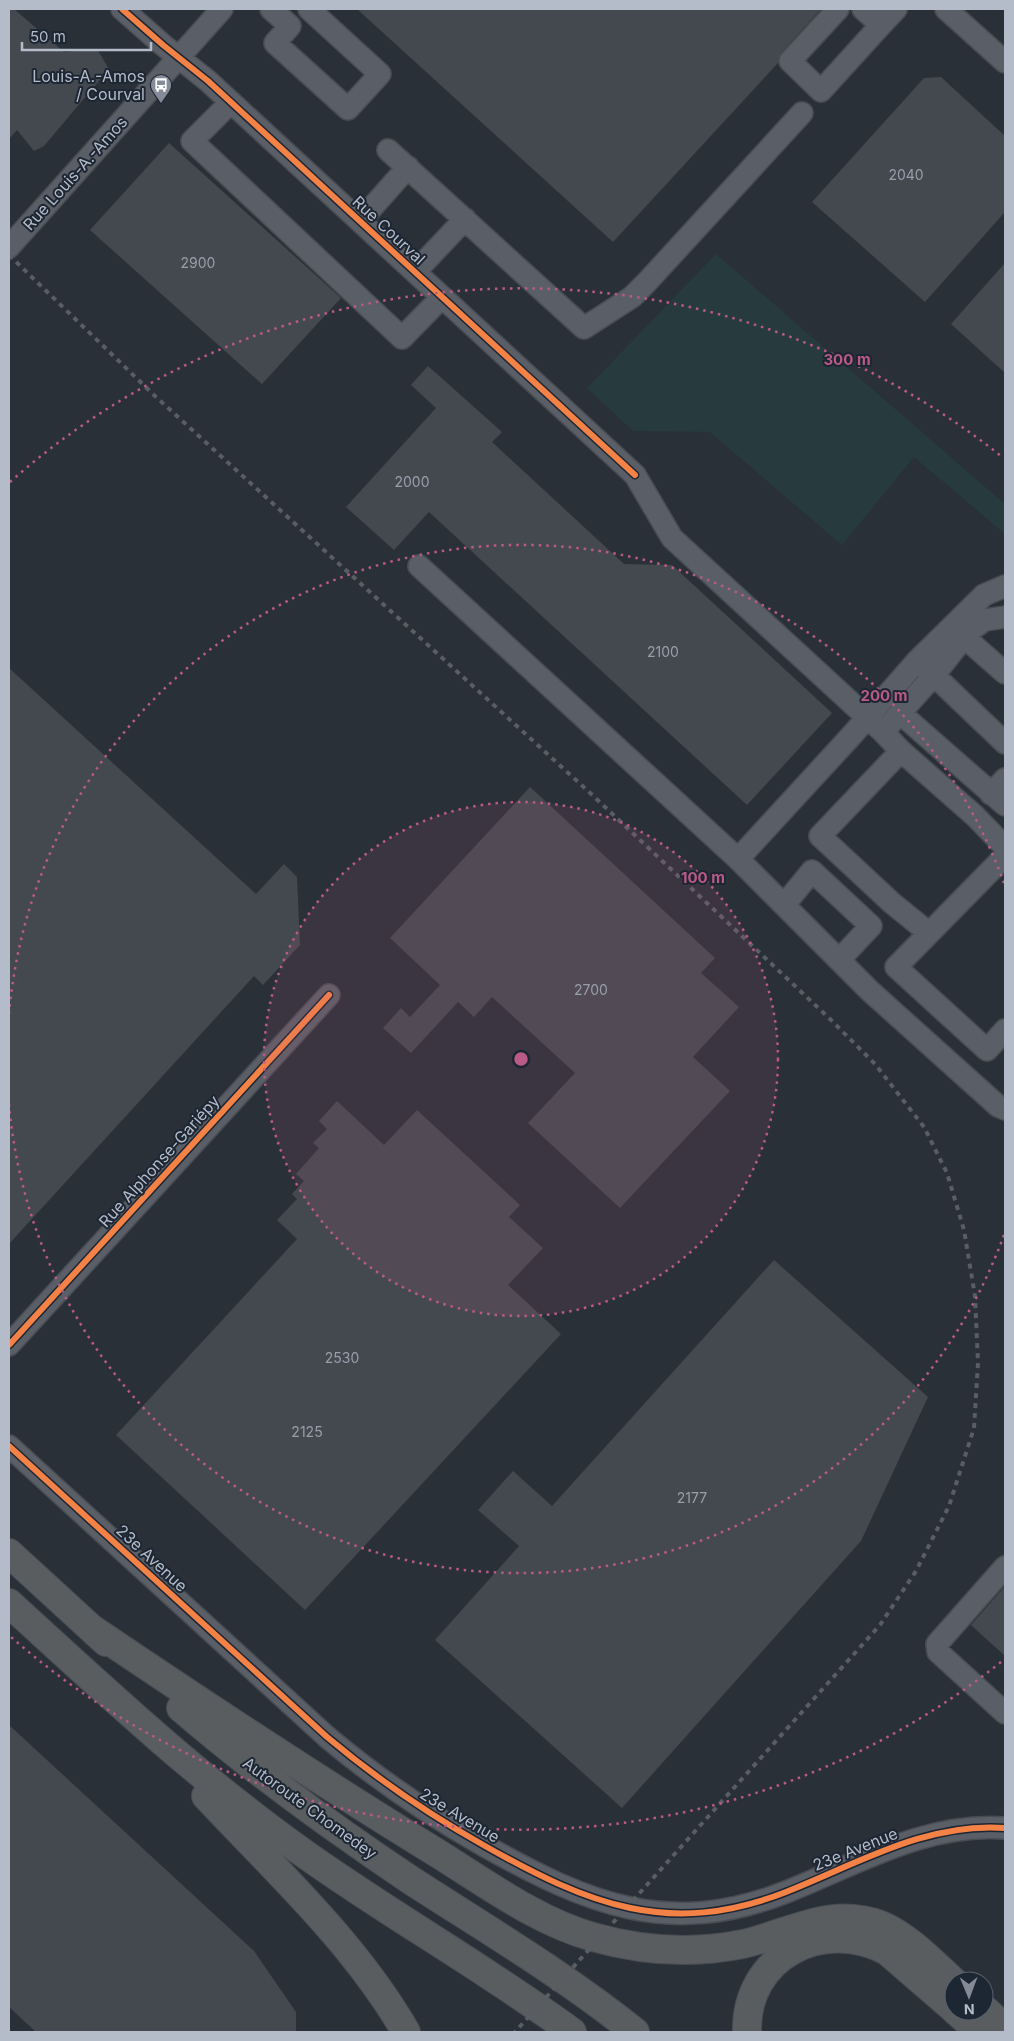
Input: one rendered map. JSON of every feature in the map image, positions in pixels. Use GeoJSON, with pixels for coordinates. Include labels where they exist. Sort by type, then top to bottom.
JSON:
{"type":"FeatureCollection","features":[{"type":"Feature","properties":{"kind":"highway","name":"Autoroute Chomedey"},"geometry":{"type":"LineString","coordinates":[[9,1553],[189,1715],[277,1786],[391,1867],[541,1963],[635,2032]]}},
{"type":"Feature","properties":{"kind":"highway"},"geometry":{"type":"LineString","coordinates":[[9,1603],[126,1711],[198,1772],[294,1846],[364,1895],[501,1983],[572,2032]]}},
{"type":"Feature","properties":{"kind":"highway"},"geometry":{"type":"LineString","coordinates":[[92,1629],[220,1716],[349,1799],[530,1910],[567,1928],[591,1937],[621,1944],[660,1950],[694,1950],[744,1943],[814,1921],[836,1918],[857,1919],[879,1925],[899,1935],[944,1973]]}},
{"type":"Feature","properties":{"kind":"highway"},"geometry":{"type":"LineString","coordinates":[[126,1711],[345,1944],[374,1981],[406,2032]]}},
{"type":"Feature","properties":{"kind":"highway"},"geometry":{"type":"LineString","coordinates":[[747,2032],[748,2011],[752,1998],[772,1966],[782,1956],[804,1944],[831,1938],[855,1939],[888,1951],[944,2000]]}},
{"type":"Feature","properties":{"kind":"highway"},"geometry":{"type":"LineString","coordinates":[[994,2018],[1005,2028]]}},
{"type":"Feature","properties":{"kind":"highway"},"geometry":{"type":"LineString","coordinates":[[968,2021],[980,2032]]}},
{"type":"Feature","properties":{"kind":"street","name":"Rue Courval"},"geometry":{"type":"LineString","coordinates":[[122,9],[231,102],[635,475],[672,538],[875,725],[901,752],[975,816],[1005,848]]}},
{"type":"Feature","properties":{"kind":"street","name":"Rue Louis-A.-Amos"},"geometry":{"type":"LineString","coordinates":[[9,248],[222,9]]}},
{"type":"Feature","properties":{"kind":"street"},"geometry":{"type":"LineString","coordinates":[[271,9],[290,26]]}},
{"type":"Feature","properties":{"kind":"street"},"geometry":{"type":"LineString","coordinates":[[305,9],[275,43],[348,109],[380,74],[309,9]]}},
{"type":"Feature","properties":{"kind":"street"},"geometry":{"type":"LineString","coordinates":[[838,9],[790,61],[821,91],[896,9]]}},
{"type":"Feature","properties":{"kind":"street"},"geometry":{"type":"LineString","coordinates":[[863,9],[881,25]]}},
{"type":"Feature","properties":{"kind":"street"},"geometry":{"type":"LineString","coordinates":[[946,9],[1005,62]]}},
{"type":"Feature","properties":{"kind":"street"},"geometry":{"type":"LineString","coordinates":[[231,102],[192,141],[402,338],[442,297]]}},
{"type":"Feature","properties":{"kind":"street"},"geometry":{"type":"LineString","coordinates":[[388,150],[584,328],[632,297],[648,282],[802,113]]}},
{"type":"Feature","properties":{"kind":"street"},"geometry":{"type":"LineString","coordinates":[[360,221],[408,168]]}},
{"type":"Feature","properties":{"kind":"street"},"geometry":{"type":"LineString","coordinates":[[415,272],[465,219]]}},
{"type":"Feature","properties":{"kind":"street"},"geometry":{"type":"LineString","coordinates":[[419,566],[738,859],[870,991],[998,1106],[1005,1109]]}},
{"type":"Feature","properties":{"kind":"street"},"geometry":{"type":"LineString","coordinates":[[989,613],[984,595],[1005,586]]}},
{"type":"Feature","properties":{"kind":"street"},"geometry":{"type":"LineString","coordinates":[[875,725],[900,713],[964,637],[989,613]]}},
{"type":"Feature","properties":{"kind":"street"},"geometry":{"type":"LineString","coordinates":[[738,859],[875,725],[918,660],[989,613]]}},
{"type":"Feature","properties":{"kind":"street"},"geometry":{"type":"LineString","coordinates":[[964,637],[1005,672]]}},
{"type":"Feature","properties":{"kind":"street"},"geometry":{"type":"LineString","coordinates":[[918,660],[1005,743]]}},
{"type":"Feature","properties":{"kind":"street"},"geometry":{"type":"LineString","coordinates":[[900,713],[1001,793]]}},
{"type":"Feature","properties":{"kind":"street"},"geometry":{"type":"LineString","coordinates":[[901,752],[820,836],[892,903],[929,933]]}},
{"type":"Feature","properties":{"kind":"street"},"geometry":{"type":"LineString","coordinates":[[1005,856],[896,967],[987,1050],[1005,1030]]}},
{"type":"Feature","properties":{"kind":"street"},"geometry":{"type":"LineString","coordinates":[[784,905],[812,871],[871,926],[839,960]]}},
{"type":"Feature","properties":{"kind":"street","name":"Rue Alphonse-Gariépy"},"geometry":{"type":"LineString","coordinates":[[9,1345],[329,994]]}},
{"type":"Feature","properties":{"kind":"street","name":"23e Avenue"},"geometry":{"type":"LineString","coordinates":[[9,1446],[327,1736],[375,1777],[473,1839],[534,1873],[583,1895],[627,1908],[657,1912],[689,1913],[719,1910],[749,1904],[785,1892],[922,1837],[966,1828],[1005,1828]]}},
{"type":"Feature","properties":{"kind":"street"},"geometry":{"type":"LineString","coordinates":[[1005,1567],[937,1644],[936,1648],[938,1652],[1005,1713]]}},
{"type":"Feature","properties":{"kind":"green space"},"geometry":{"type":"Polygon","coordinates":[[[716,254],[1005,504],[1005,534],[914,457],[842,545],[710,432],[633,431],[587,388],[716,254]]]}},
{"type":"Feature","properties":{"kind":"building"},"geometry":{"type":"Polygon","coordinates":[[[9,9],[14,9],[64,52],[97,49],[109,69],[44,146],[34,151],[17,130],[9,139],[9,9]]]}},
{"type":"Feature","properties":{"kind":"building"},"geometry":{"type":"Polygon","coordinates":[[[357,9],[821,9],[781,53],[778,63],[613,242],[357,9]]]}},
{"type":"Feature","properties":{"kind":"building"},"geometry":{"type":"Polygon","coordinates":[[[941,77],[1005,136],[1005,212],[925,302],[812,202],[924,78],[941,77]]]}},
{"type":"Feature","properties":{"kind":"building"},"geometry":{"type":"Polygon","coordinates":[[[169,143],[341,298],[262,384],[90,230],[169,143]]]}},
{"type":"Feature","properties":{"kind":"building"},"geometry":{"type":"Polygon","coordinates":[[[1005,263],[1005,373],[951,324],[1005,263]]]}},
{"type":"Feature","properties":{"kind":"building"},"geometry":{"type":"Polygon","coordinates":[[[428,366],[502,432],[492,442],[624,564],[672,565],[832,713],[747,805],[429,512],[394,550],[346,507],[436,408],[411,385],[428,366]]]}},
{"type":"Feature","properties":{"kind":"building"},"geometry":{"type":"Polygon","coordinates":[[[9,668],[256,894],[284,864],[297,877],[300,945],[263,985],[254,976],[9,1244],[9,668]]]}},
{"type":"Feature","properties":{"kind":"building"},"geometry":{"type":"Polygon","coordinates":[[[530,787],[715,958],[701,973],[739,1007],[693,1057],[730,1091],[620,1208],[528,1123],[575,1073],[492,997],[474,1017],[458,1002],[411,1053],[383,1028],[401,1008],[410,1017],[440,985],[390,938],[530,787]]]}},
{"type":"Feature","properties":{"kind":"building"},"geometry":{"type":"Polygon","coordinates":[[[337,1101],[384,1145],[417,1110],[520,1205],[509,1217],[543,1248],[508,1285],[561,1334],[305,1610],[116,1435],[297,1239],[277,1220],[297,1199],[292,1194],[304,1181],[296,1174],[319,1148],[313,1143],[327,1129],[319,1121],[337,1101]]]}},
{"type":"Feature","properties":{"kind":"building"},"geometry":{"type":"Polygon","coordinates":[[[774,1260],[928,1397],[861,1541],[622,1808],[435,1640],[519,1546],[478,1510],[513,1471],[552,1506],[774,1260]]]}},
{"type":"Feature","properties":{"kind":"building"},"geometry":{"type":"Polygon","coordinates":[[[1005,1586],[1005,1656],[971,1625],[1005,1586]]]}},
{"type":"Feature","properties":{"kind":"building"},"geometry":{"type":"Polygon","coordinates":[[[9,1725],[254,1951],[296,2012],[296,2032],[36,2032],[9,2007],[9,1725]]]}},
{"type":"Feature","properties":{"kind":"railway"},"geometry":{"type":"LineString","coordinates":[[9,255],[155,396],[588,791],[830,1019],[875,1064],[924,1127],[947,1173],[964,1230],[975,1296],[978,1363],[974,1428],[949,1506],[916,1571],[880,1625],[515,2032]]}},
{"type":"Feature","properties":{"kind":"cycle path"},"geometry":{"type":"LineString","coordinates":[[122,9],[208,81],[635,475]]}},
{"type":"Feature","properties":{"kind":"cycle path"},"geometry":{"type":"LineString","coordinates":[[9,1345],[329,995]]}},
{"type":"Feature","properties":{"kind":"cycle path"},"geometry":{"type":"LineString","coordinates":[[9,1446],[327,1737],[384,1782],[423,1809],[523,1867],[595,1898],[630,1908],[667,1913],[704,1912],[744,1906],[786,1892],[892,1847],[920,1838],[976,1828],[1005,1828]]}},
{"type":"Feature","properties":{"kind":"place","name":"Louis-A.-Amos / Courval"},"geometry":{"type":"Point","coordinates":[161,104]}}]}
